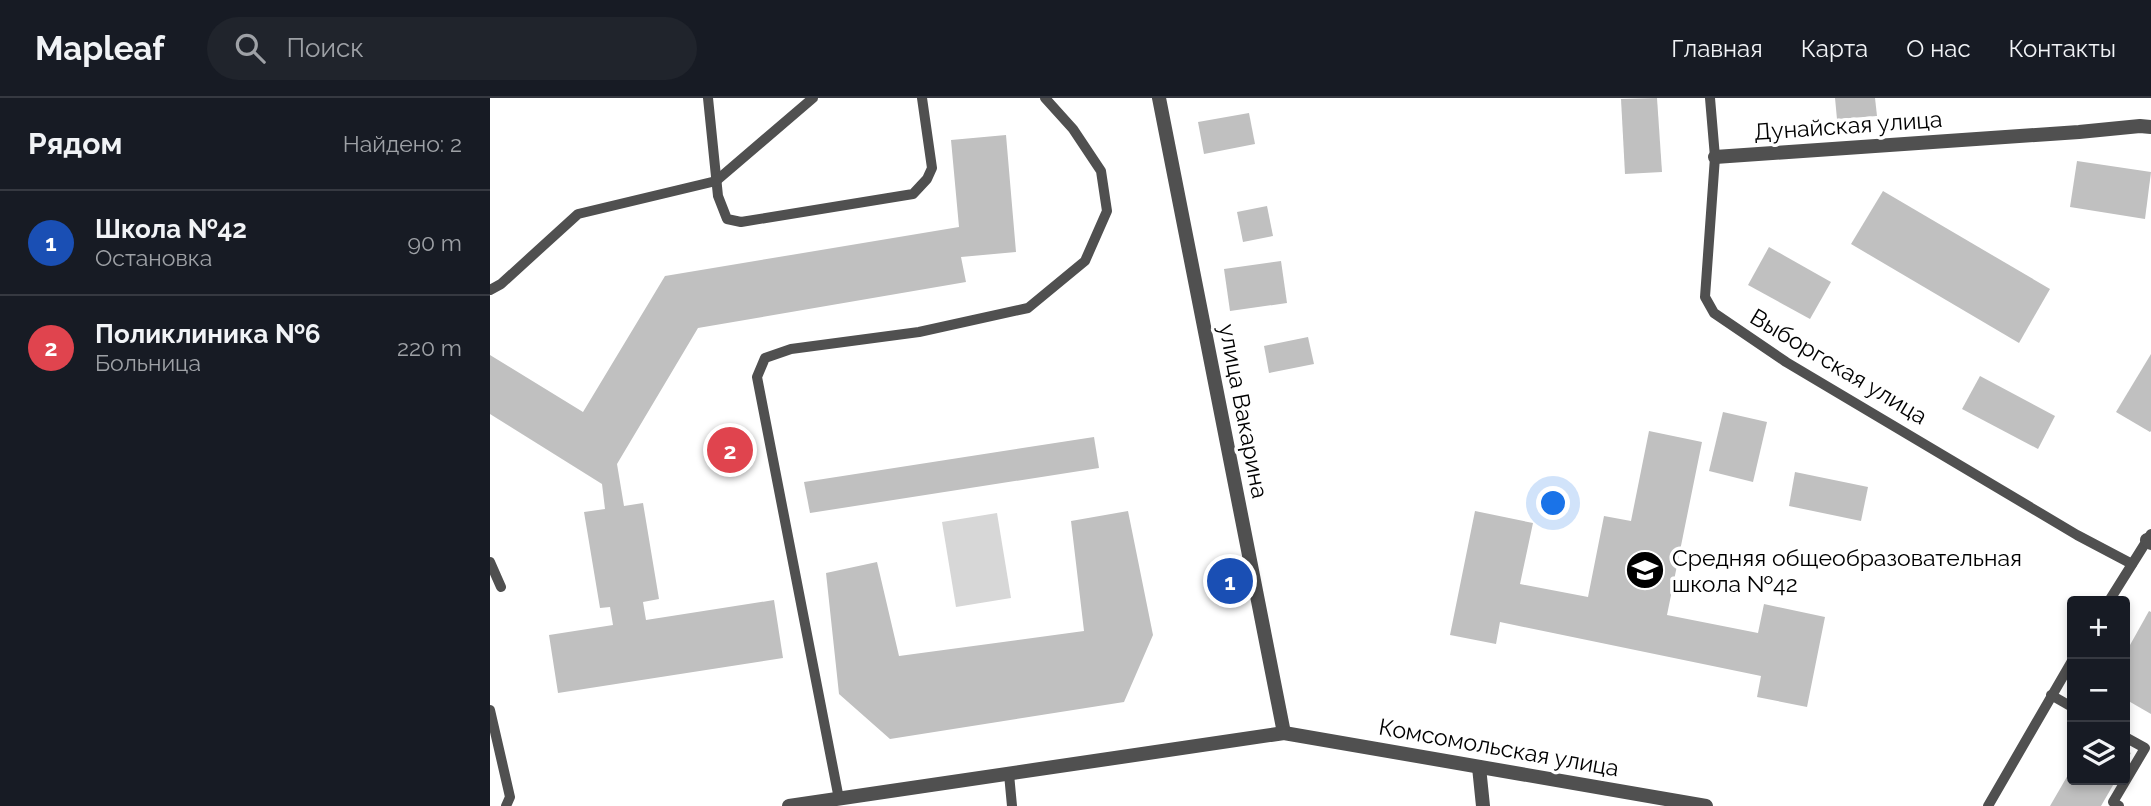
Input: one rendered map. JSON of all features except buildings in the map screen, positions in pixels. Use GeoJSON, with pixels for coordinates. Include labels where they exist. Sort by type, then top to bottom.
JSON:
{"type":"FeatureCollection","features":[{"type":"Feature","properties":{"kind":"street","name":"улица Вакарина"},"geometry":{"type":"LineString","coordinates":[[1158,98],[1284,733]]}},
{"type":"Feature","properties":{"kind":"street","name":"Дунайская улица"},"geometry":{"type":"LineString","coordinates":[[1715,157],[2151,127]]}},
{"type":"Feature","properties":{"kind":"street","name":"Комсомольская улица"},"geometry":{"type":"LineString","coordinates":[[789,806],[839,799],[883,800],[1009,774],[1284,733],[1706,806]]}},
{"type":"Feature","properties":{"kind":"street"},"geometry":{"type":"LineString","coordinates":[[1479,767],[1483,806]]}},
{"type":"Feature","properties":{"kind":"lane"},"geometry":{"type":"LineString","coordinates":[[708,98],[718,197],[727,219],[741,222],[913,194],[927,179],[932,168],[922,98]]}},
{"type":"Feature","properties":{"kind":"lane"},"geometry":{"type":"LineString","coordinates":[[490,290],[501,284],[578,214],[716,181],[813,98]]}},
{"type":"Feature","properties":{"kind":"lane"},"geometry":{"type":"LineString","coordinates":[[839,799],[757,377],[765,358],[791,349],[919,332],[1028,308],[1085,261],[1107,211],[1101,171],[1073,129],[1045,98]]}},
{"type":"Feature","properties":{"kind":"lane","name":"Выборгская улица"},"geometry":{"type":"LineString","coordinates":[[1710,98],[1715,157],[1705,297],[1714,313],[1786,362],[2077,535],[2132,564]]}},
{"type":"Feature","properties":{"kind":"lane"},"geometry":{"type":"LineString","coordinates":[[2112,596],[2150,539]]}},
{"type":"Feature","properties":{"kind":"lane"},"geometry":{"type":"LineString","coordinates":[[490,562],[501,587]]}},
{"type":"Feature","properties":{"kind":"lane"},"geometry":{"type":"LineString","coordinates":[[1988,806],[2067,669]]}},
{"type":"Feature","properties":{"kind":"lane"},"geometry":{"type":"LineString","coordinates":[[2051,695],[2067,704]]}},
{"type":"Feature","properties":{"kind":"lane"},"geometry":{"type":"LineString","coordinates":[[490,710],[510,797],[506,806]]}},
{"type":"Feature","properties":{"kind":"lane"},"geometry":{"type":"LineString","coordinates":[[2130,740],[2145,748],[2130,773]]}},
{"type":"Feature","properties":{"kind":"lane"},"geometry":{"type":"LineString","coordinates":[[1009,774],[1013,806]]}},
{"type":"Feature","properties":{"kind":"lane"},"geometry":{"type":"LineString","coordinates":[[2119,806],[2113,802],[2123,785]]}},
{"type":"Feature","properties":{"kind":"shaded area"},"geometry":{"type":"Polygon","coordinates":[[[997,513],[1011,598],[956,607],[942,522],[997,513]]]}},
{"type":"Feature","properties":{"kind":"place","name":"Поликлиника №6"},"geometry":{"type":"Point","coordinates":[730,450]}},
{"type":"Feature","properties":{"kind":"place","name":"Средняя общеобразовательная школа №42"},"geometry":{"type":"Point","coordinates":[1645,570]}},
{"type":"Feature","properties":{"kind":"place","name":"Школа №42"},"geometry":{"type":"Point","coordinates":[1230,581]}}]}
